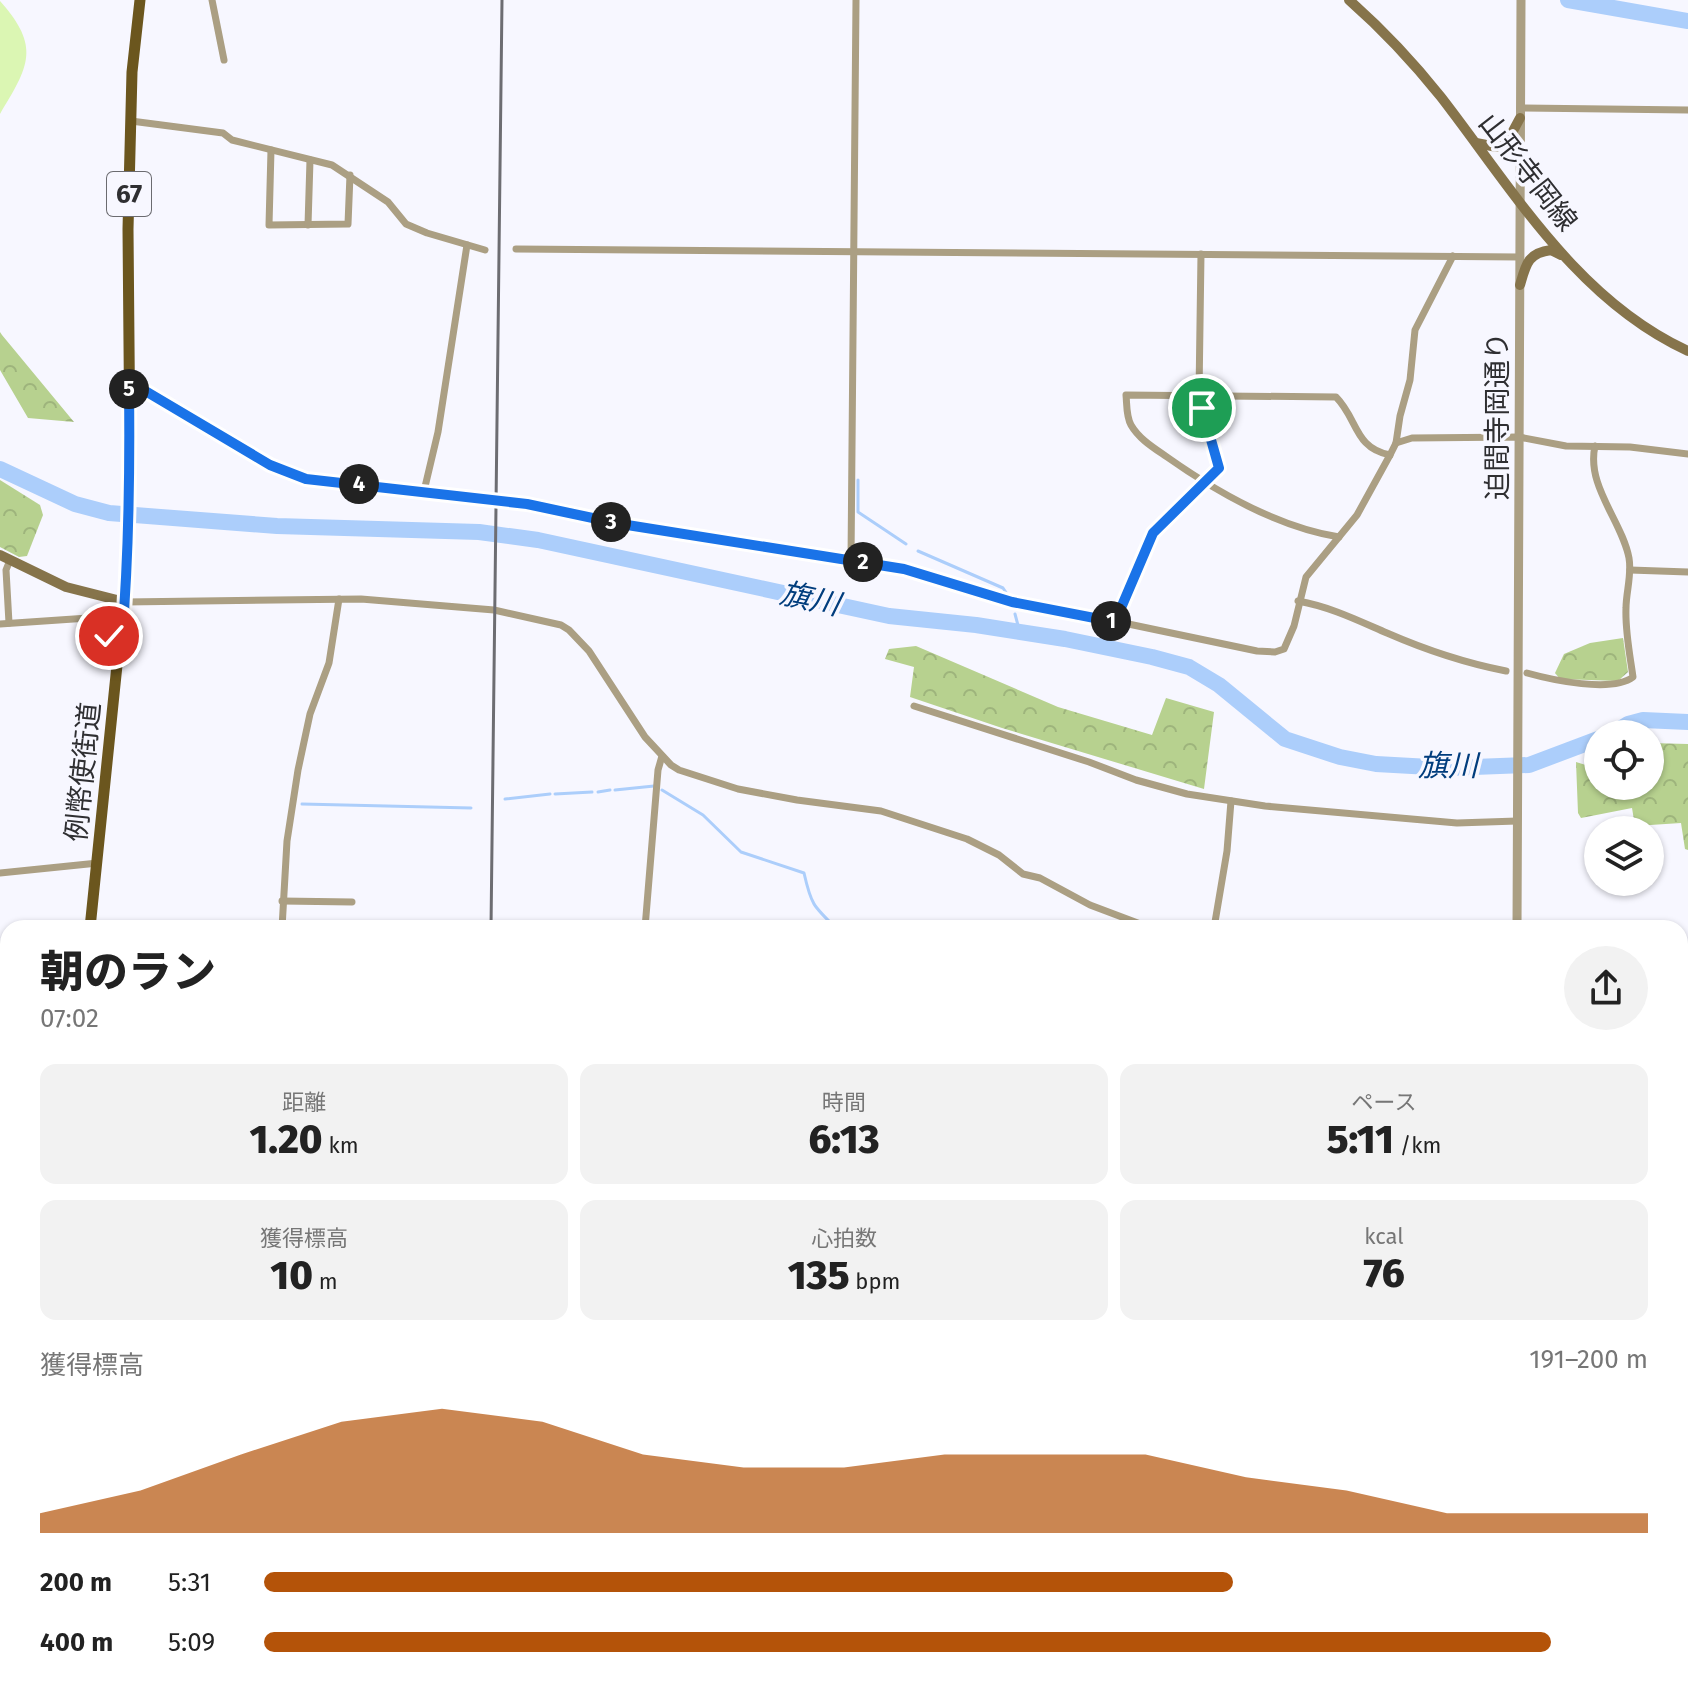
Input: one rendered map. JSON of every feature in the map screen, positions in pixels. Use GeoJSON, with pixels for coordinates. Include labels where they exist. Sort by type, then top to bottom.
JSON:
{"type":"FeatureCollection","features":[{"type":"Feature","properties":{"kind":"main road","name":"例幣使街道"},"geometry":{"type":"LineString","coordinates":[[91,920],[125,602],[130,470],[127,268],[134,48],[139,0]]}},
{"type":"Feature","properties":{"kind":"main road","name":"山形寺岡線"},"geometry":{"type":"LineString","coordinates":[[1349,0],[1419,70],[1520,203],[1589,283],[1618,308],[1688,351]]}},
{"type":"Feature","properties":{"kind":"main road"},"geometry":{"type":"LineString","coordinates":[[1474,142],[1497,147],[1506,144],[1520,113]]}},
{"type":"Feature","properties":{"kind":"main road"},"geometry":{"type":"LineString","coordinates":[[1520,285],[1526,261],[1533,255],[1551,250],[1563,255]]}},
{"type":"Feature","properties":{"kind":"main road"},"geometry":{"type":"LineString","coordinates":[[5,557],[74,590],[125,602]]}},
{"type":"Feature","properties":{"kind":"street"},"geometry":{"type":"LineString","coordinates":[[212,0],[224,60]]}},
{"type":"Feature","properties":{"kind":"street"},"geometry":{"type":"LineString","coordinates":[[851,560],[856,0]]}},
{"type":"Feature","properties":{"kind":"street","name":"迫間寺岡通り"},"geometry":{"type":"LineString","coordinates":[[1517,920],[1521,0]]}},
{"type":"Feature","properties":{"kind":"street"},"geometry":{"type":"LineString","coordinates":[[1520,113],[1688,110]]}},
{"type":"Feature","properties":{"kind":"street"},"geometry":{"type":"LineString","coordinates":[[131,121],[223,133],[232,140],[332,165],[388,202],[406,224],[485,250]]}},
{"type":"Feature","properties":{"kind":"street"},"geometry":{"type":"LineString","coordinates":[[271,150],[269,225],[348,224],[350,175]]}},
{"type":"Feature","properties":{"kind":"street"},"geometry":{"type":"LineString","coordinates":[[308,225],[310,160]]}},
{"type":"Feature","properties":{"kind":"street"},"geometry":{"type":"LineString","coordinates":[[424,491],[438,432],[467,245]]}},
{"type":"Feature","properties":{"kind":"street"},"geometry":{"type":"LineString","coordinates":[[516,249],[1520,257]]}},
{"type":"Feature","properties":{"kind":"street"},"geometry":{"type":"LineString","coordinates":[[1115,622],[1153,533],[1216,472],[1218,463],[1199,394],[1201,254]]}},
{"type":"Feature","properties":{"kind":"street"},"geometry":{"type":"LineString","coordinates":[[129,388],[142,389],[285,472],[306,479],[527,504],[621,524],[904,569],[1012,602],[1275,652],[1284,649],[1289,641],[1298,601],[1311,568],[1357,515],[1396,443],[1410,380],[1415,330],[1453,256]]}},
{"type":"Feature","properties":{"kind":"street"},"geometry":{"type":"LineString","coordinates":[[1339,537],[1289,524],[1205,483],[1139,435],[1129,421],[1126,395],[1336,397],[1365,444],[1390,455]]}},
{"type":"Feature","properties":{"kind":"street"},"geometry":{"type":"LineString","coordinates":[[1396,443],[1412,438],[1519,437],[1566,446],[1630,447],[1688,454]]}},
{"type":"Feature","properties":{"kind":"street"},"geometry":{"type":"LineString","coordinates":[[1527,673],[1557,681],[1622,684],[1633,677],[1626,608],[1630,570],[1623,538],[1606,504],[1599,481],[1594,462],[1595,446]]}},
{"type":"Feature","properties":{"kind":"street"},"geometry":{"type":"LineString","coordinates":[[5,557],[4,623],[103,617],[108,621],[109,636],[122,638]]}},
{"type":"Feature","properties":{"kind":"street"},"geometry":{"type":"LineString","coordinates":[[1630,570],[1688,572]]}},
{"type":"Feature","properties":{"kind":"street"},"geometry":{"type":"LineString","coordinates":[[125,602],[339,599],[494,610],[561,625],[589,651],[645,737],[679,770],[724,786],[881,811],[967,839],[999,855],[1023,874],[1040,878],[1090,905],[1130,920]]}},
{"type":"Feature","properties":{"kind":"street"},"geometry":{"type":"LineString","coordinates":[[282,920],[289,822],[298,770],[310,714],[329,663],[339,599]]}},
{"type":"Feature","properties":{"kind":"street"},"geometry":{"type":"LineString","coordinates":[[1298,601],[1337,610],[1450,658],[1506,671]]}},
{"type":"Feature","properties":{"kind":"street"},"geometry":{"type":"LineString","coordinates":[[914,706],[1187,794],[1457,823],[1517,820]]}},
{"type":"Feature","properties":{"kind":"street"},"geometry":{"type":"LineString","coordinates":[[646,920],[658,770],[662,756]]}},
{"type":"Feature","properties":{"kind":"street"},"geometry":{"type":"LineString","coordinates":[[1215,920],[1227,851],[1231,801]]}},
{"type":"Feature","properties":{"kind":"street"},"geometry":{"type":"LineString","coordinates":[[0,873],[98,863]]}},
{"type":"Feature","properties":{"kind":"street"},"geometry":{"type":"LineString","coordinates":[[282,901],[352,902]]}},
{"type":"Feature","properties":{"kind":"green space"},"geometry":{"type":"Polygon","coordinates":[[[0,1],[21,31],[26,44],[26,57],[18,83],[0,114],[0,1]]]}},
{"type":"Feature","properties":{"kind":"green space"},"geometry":{"type":"Polygon","coordinates":[[[0,332],[74,422],[28,418],[0,370],[0,332]]]}},
{"type":"Feature","properties":{"kind":"green space"},"geometry":{"type":"Polygon","coordinates":[[[0,480],[40,505],[43,515],[27,556],[19,557],[0,547],[0,480]]]}},
{"type":"Feature","properties":{"kind":"green space"},"geometry":{"type":"Polygon","coordinates":[[[1623,638],[1628,672],[1618,681],[1560,679],[1555,673],[1564,654],[1590,643],[1623,638]]]}},
{"type":"Feature","properties":{"kind":"green space"},"geometry":{"type":"Polygon","coordinates":[[[916,646],[1058,707],[1152,735],[1166,698],[1214,712],[1204,789],[910,697],[914,667],[885,659],[889,649],[916,646]]]}},
{"type":"Feature","properties":{"kind":"green space"},"geometry":{"type":"Polygon","coordinates":[[[1664,743],[1688,744],[1688,850],[1685,849],[1681,823],[1664,824],[1664,816],[1633,816],[1632,808],[1581,818],[1578,813],[1576,762],[1584,764],[1584,800],[1664,800],[1664,743]]]}},
{"type":"Feature","properties":{"kind":"waterway"},"geometry":{"type":"LineString","coordinates":[[1568,0],[1688,21]]}},
{"type":"Feature","properties":{"kind":"waterway","name":"旗川"},"geometry":{"type":"LineString","coordinates":[[0,469],[75,504],[109,513],[277,526],[479,532],[538,540],[889,616],[976,625],[1152,657],[1189,667],[1219,685],[1285,739],[1340,757],[1376,764],[1448,768],[1529,765],[1584,744]]}},
{"type":"Feature","properties":{"kind":"waterway"},"geometry":{"type":"LineString","coordinates":[[858,480],[858,512],[906,544]]}},
{"type":"Feature","properties":{"kind":"waterway"},"geometry":{"type":"LineString","coordinates":[[918,551],[1003,588],[1007,594]]}},
{"type":"Feature","properties":{"kind":"waterway"},"geometry":{"type":"LineString","coordinates":[[1015,614],[1020,633]]}},
{"type":"Feature","properties":{"kind":"waterway","name":"旗川"},"geometry":{"type":"LineString","coordinates":[[1664,721],[1688,722]]}},
{"type":"Feature","properties":{"kind":"waterway"},"geometry":{"type":"LineString","coordinates":[[615,790],[654,786]]}},
{"type":"Feature","properties":{"kind":"waterway"},"geometry":{"type":"LineString","coordinates":[[598,792],[610,790]]}},
{"type":"Feature","properties":{"kind":"waterway"},"geometry":{"type":"LineString","coordinates":[[662,790],[703,815],[741,852],[804,873],[814,904],[828,920]]}},
{"type":"Feature","properties":{"kind":"waterway"},"geometry":{"type":"LineString","coordinates":[[555,794],[592,792]]}},
{"type":"Feature","properties":{"kind":"waterway"},"geometry":{"type":"LineString","coordinates":[[505,799],[550,794]]}},
{"type":"Feature","properties":{"kind":"waterway"},"geometry":{"type":"LineString","coordinates":[[302,804],[471,808]]}},
{"type":"Feature","properties":{"kind":"railway"},"geometry":{"type":"LineString","coordinates":[[491,920],[502,0]]}},
{"type":"Feature","properties":{"kind":"route"},"geometry":{"type":"LineString","coordinates":[[109,636],[122,638],[125,602],[130,470],[129,388],[142,389],[270,465],[306,479],[496,499],[621,524],[904,569],[1012,602],[1115,622],[1153,533],[1219,468],[1202,408]]}}]}
